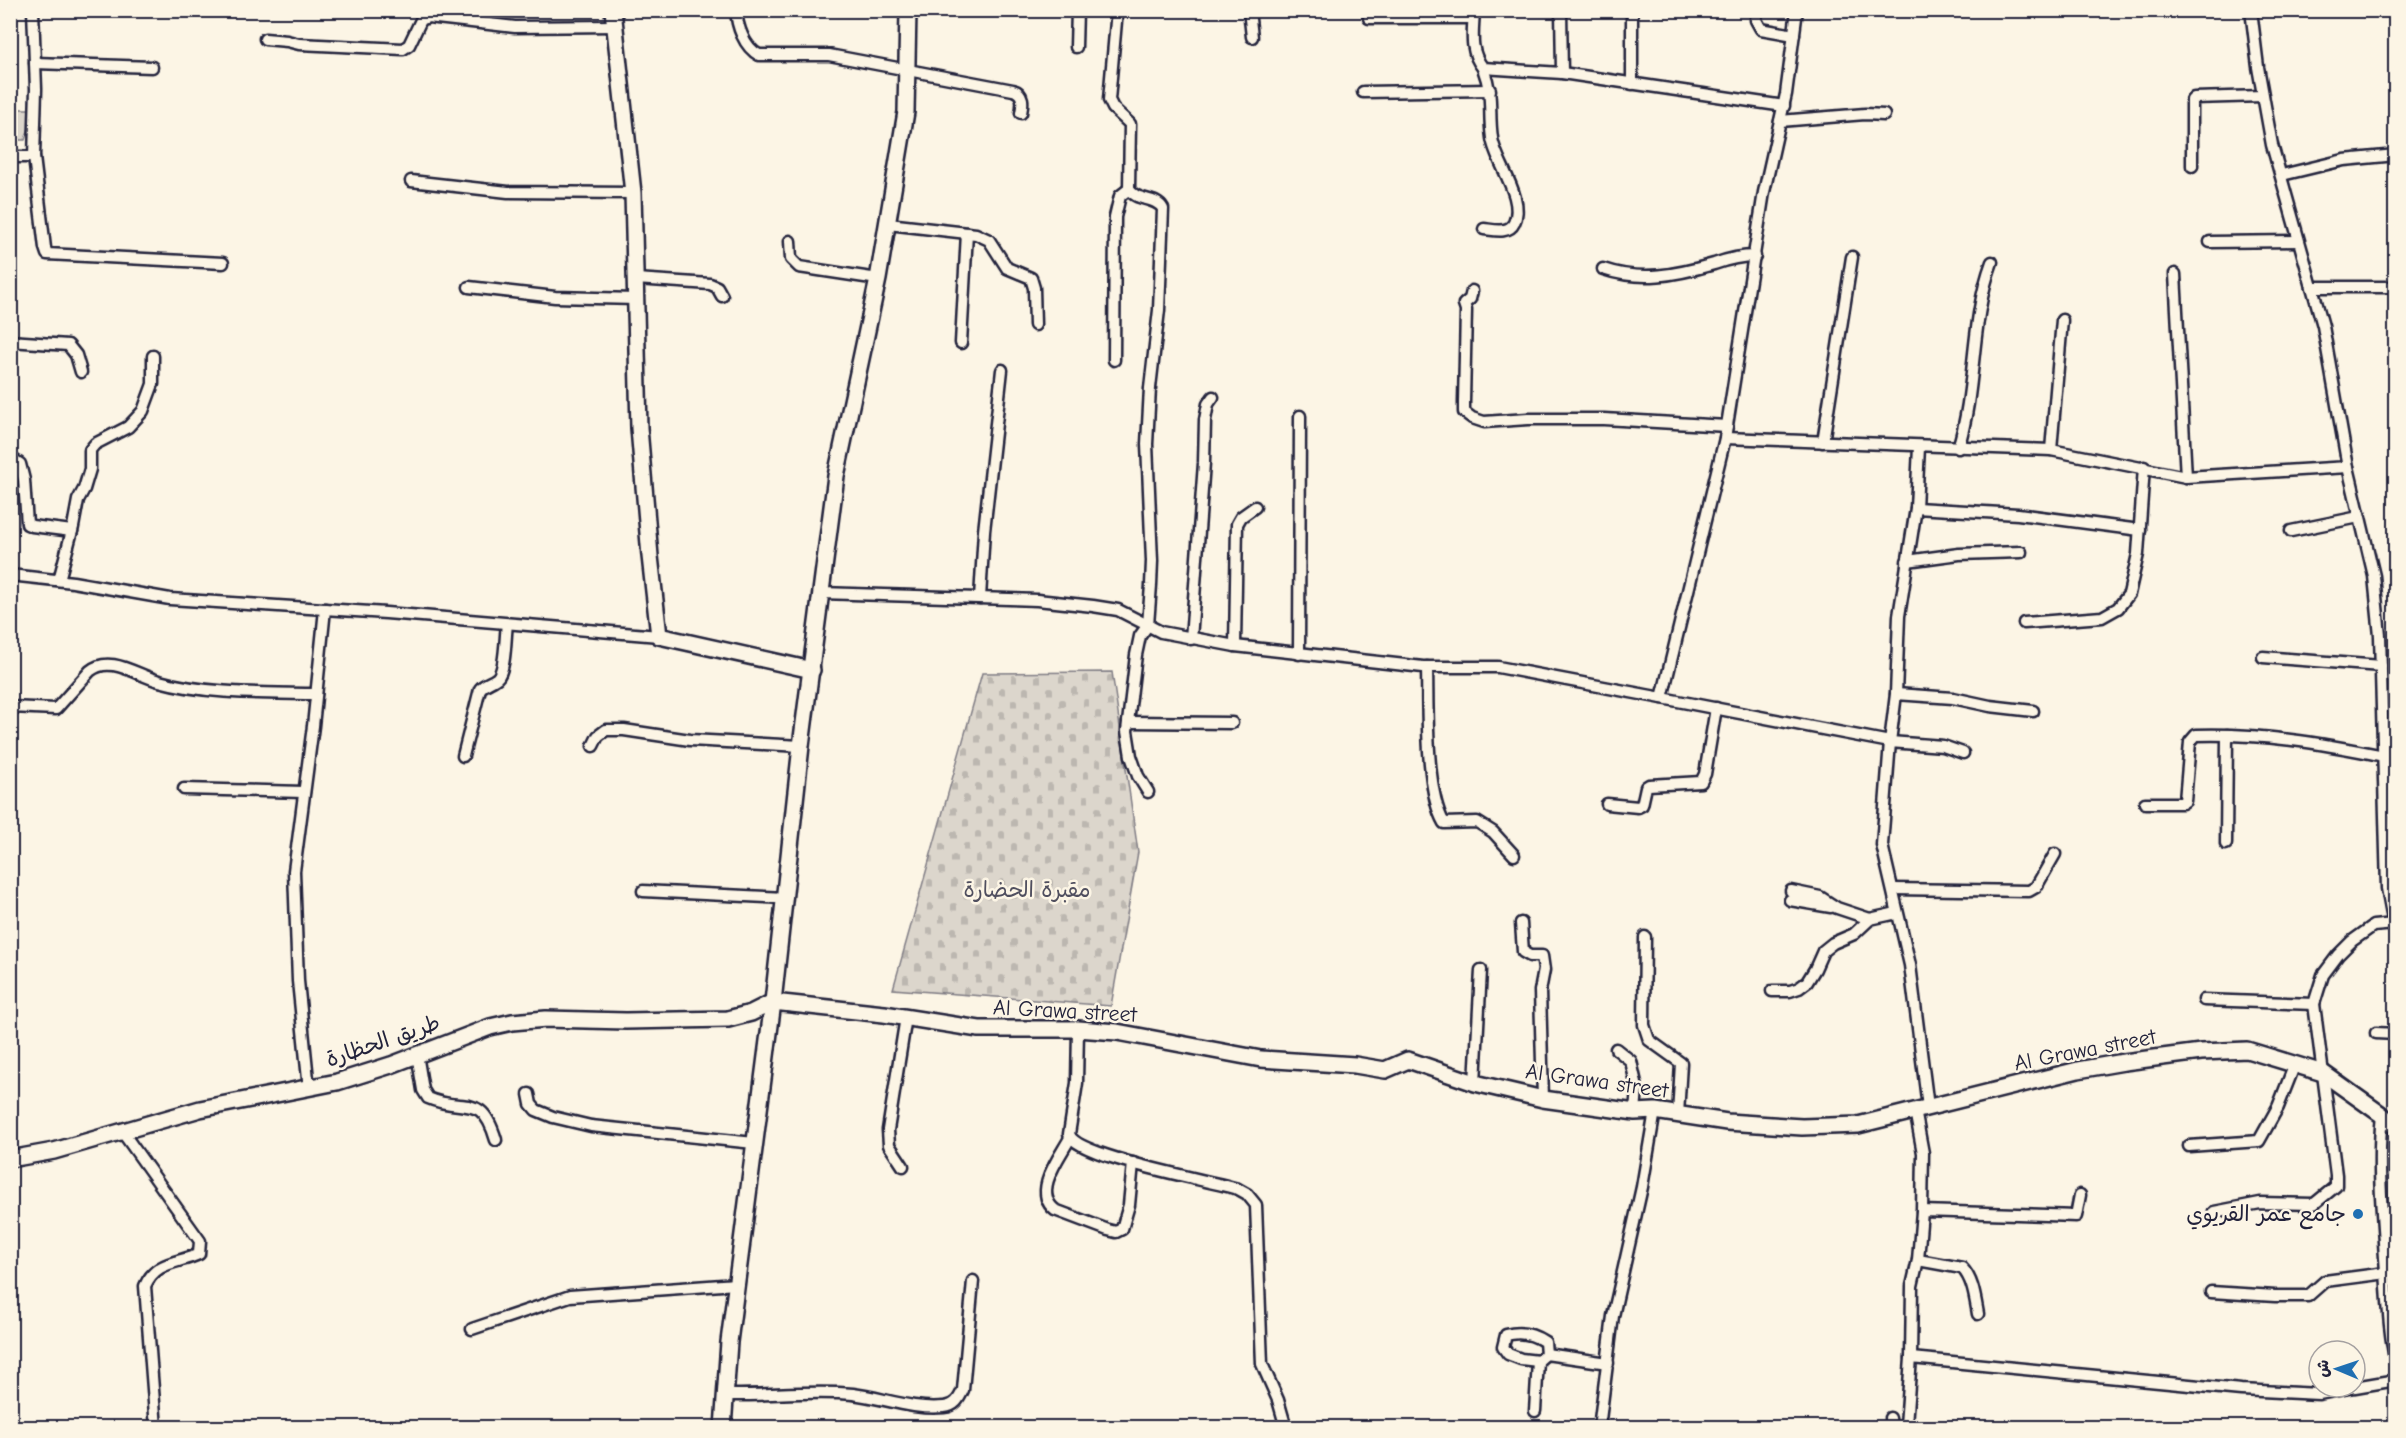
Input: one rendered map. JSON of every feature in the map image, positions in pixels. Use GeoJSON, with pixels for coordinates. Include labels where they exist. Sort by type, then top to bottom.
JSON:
{"type":"FeatureCollection","features":[{"type":"Feature","properties":{"kind":"street"},"geometry":{"type":"LineString","coordinates":[[33,10],[34,157],[45,248],[49,255],[223,263]]}},
{"type":"Feature","properties":{"kind":"street"},"geometry":{"type":"LineString","coordinates":[[614,10],[633,193],[639,428],[648,545],[659,636]]}},
{"type":"Feature","properties":{"kind":"street"},"geometry":{"type":"LineString","coordinates":[[736,10],[739,30],[754,52],[759,54],[829,55],[1017,91],[1023,100],[1021,113]]}},
{"type":"Feature","properties":{"kind":"street"},"geometry":{"type":"LineString","coordinates":[[723,1428],[724,1395],[736,1284],[773,1002],[801,746],[836,476],[878,279],[906,112],[908,10]]}},
{"type":"Feature","properties":{"kind":"street"},"geometry":{"type":"LineString","coordinates":[[1076,47],[1075,17],[1077,10]]}},
{"type":"Feature","properties":{"kind":"street"},"geometry":{"type":"LineString","coordinates":[[1117,10],[1109,100],[1113,108],[1130,124],[1129,189],[1135,195],[1159,202],[1163,209],[1159,310],[1150,388],[1147,444],[1152,561],[1148,625],[1137,645],[1127,739],[1138,776],[1148,792]]}},
{"type":"Feature","properties":{"kind":"street"},"geometry":{"type":"LineString","coordinates":[[1249,10],[1252,37]]}},
{"type":"Feature","properties":{"kind":"street"},"geometry":{"type":"LineString","coordinates":[[1561,10],[1562,73]]}},
{"type":"Feature","properties":{"kind":"street"},"geometry":{"type":"LineString","coordinates":[[1632,10],[1632,84]]}},
{"type":"Feature","properties":{"kind":"street"},"geometry":{"type":"LineString","coordinates":[[1757,10],[1756,20],[1761,29],[1794,35]]}},
{"type":"Feature","properties":{"kind":"street"},"geometry":{"type":"LineString","coordinates":[[1662,698],[1725,438],[1764,192],[1784,106],[1797,10]]}},
{"type":"Feature","properties":{"kind":"street"},"geometry":{"type":"LineString","coordinates":[[2251,10],[2272,145],[2323,326],[2348,467],[2374,576],[2381,666],[2387,888],[2396,936]]}},
{"type":"Feature","properties":{"kind":"street"},"geometry":{"type":"LineString","coordinates":[[1369,18],[1473,14],[1474,54],[1483,68],[1490,90],[1492,138],[1514,193],[1515,222],[1507,229],[1484,229]]}},
{"type":"Feature","properties":{"kind":"street"},"geometry":{"type":"LineString","coordinates":[[265,39],[299,44],[403,49],[409,45],[421,20],[428,17],[515,27],[616,26]]}},
{"type":"Feature","properties":{"kind":"street"},"geometry":{"type":"LineString","coordinates":[[35,63],[152,67]]}},
{"type":"Feature","properties":{"kind":"street"},"geometry":{"type":"LineString","coordinates":[[1483,68],[1562,73],[1784,106]]}},
{"type":"Feature","properties":{"kind":"street"},"geometry":{"type":"LineString","coordinates":[[1363,92],[1490,90]]}},
{"type":"Feature","properties":{"kind":"street"},"geometry":{"type":"LineString","coordinates":[[2192,166],[2192,100],[2194,98],[2263,96]]}},
{"type":"Feature","properties":{"kind":"street"},"geometry":{"type":"LineString","coordinates":[[1780,121],[1864,114],[1884,115]]}},
{"type":"Feature","properties":{"kind":"street"},"geometry":{"type":"LineString","coordinates":[[2282,176],[2344,160],[2396,155]]}},
{"type":"Feature","properties":{"kind":"street"},"geometry":{"type":"LineString","coordinates":[[10,157],[34,157]]}},
{"type":"Feature","properties":{"kind":"street"},"geometry":{"type":"LineString","coordinates":[[411,181],[508,192],[633,193]]}},
{"type":"Feature","properties":{"kind":"street"},"geometry":{"type":"LineString","coordinates":[[1114,360],[1115,217],[1120,196],[1129,189]]}},
{"type":"Feature","properties":{"kind":"street"},"geometry":{"type":"LineString","coordinates":[[888,224],[967,233],[989,240],[1004,266],[1031,278],[1034,288],[1035,325]]}},
{"type":"Feature","properties":{"kind":"street"},"geometry":{"type":"LineString","coordinates":[[961,343],[967,233]]}},
{"type":"Feature","properties":{"kind":"street"},"geometry":{"type":"LineString","coordinates":[[790,241],[791,259],[799,267],[878,279]]}},
{"type":"Feature","properties":{"kind":"street"},"geometry":{"type":"LineString","coordinates":[[2210,242],[2298,241]]}},
{"type":"Feature","properties":{"kind":"street"},"geometry":{"type":"LineString","coordinates":[[1603,269],[1652,278],[1728,258],[1755,256]]}},
{"type":"Feature","properties":{"kind":"street"},"geometry":{"type":"LineString","coordinates":[[1823,442],[1852,257]]}},
{"type":"Feature","properties":{"kind":"street"},"geometry":{"type":"LineString","coordinates":[[1958,448],[1973,367],[1981,299],[1992,262]]}},
{"type":"Feature","properties":{"kind":"street"},"geometry":{"type":"LineString","coordinates":[[2175,274],[2186,477]]}},
{"type":"Feature","properties":{"kind":"street"},"geometry":{"type":"LineString","coordinates":[[636,279],[710,284],[717,287],[722,296]]}},
{"type":"Feature","properties":{"kind":"street"},"geometry":{"type":"LineString","coordinates":[[469,287],[555,297],[636,299]]}},
{"type":"Feature","properties":{"kind":"street"},"geometry":{"type":"LineString","coordinates":[[2312,287],[2396,287]]}},
{"type":"Feature","properties":{"kind":"street"},"geometry":{"type":"LineString","coordinates":[[1472,291],[1470,298],[1464,304],[1466,310],[1464,412],[1472,418],[1484,422],[1528,418],[1604,419],[1727,426]]}},
{"type":"Feature","properties":{"kind":"street"},"geometry":{"type":"LineString","coordinates":[[2051,450],[2062,320]]}},
{"type":"Feature","properties":{"kind":"street"},"geometry":{"type":"LineString","coordinates":[[10,341],[68,345],[76,355],[81,372]]}},
{"type":"Feature","properties":{"kind":"street"},"geometry":{"type":"LineString","coordinates":[[59,580],[78,500],[90,469],[90,450],[95,444],[128,427],[143,411],[153,384],[153,356]]}},
{"type":"Feature","properties":{"kind":"street"},"geometry":{"type":"LineString","coordinates":[[980,598],[984,531],[1002,370]]}},
{"type":"Feature","properties":{"kind":"street"},"geometry":{"type":"LineString","coordinates":[[1191,639],[1205,420],[1208,405],[1214,397]]}},
{"type":"Feature","properties":{"kind":"street"},"geometry":{"type":"LineString","coordinates":[[1299,654],[1300,416]]}},
{"type":"Feature","properties":{"kind":"street"},"geometry":{"type":"LineString","coordinates":[[1725,438],[1919,447],[2051,450],[2186,477],[2348,467]]}},
{"type":"Feature","properties":{"kind":"street"},"geometry":{"type":"LineString","coordinates":[[1908,1428],[1906,1425],[1911,1358],[1912,1286],[1922,1211],[1922,1109],[1910,965],[1882,845],[1896,694],[1899,616],[1916,508],[1919,447]]}},
{"type":"Feature","properties":{"kind":"street"},"geometry":{"type":"LineString","coordinates":[[14,460],[20,464],[24,480],[27,524],[72,531]]}},
{"type":"Feature","properties":{"kind":"street"},"geometry":{"type":"LineString","coordinates":[[2024,624],[2102,617],[2118,608],[2129,594],[2138,554],[2144,467]]}},
{"type":"Feature","properties":{"kind":"street"},"geometry":{"type":"LineString","coordinates":[[1235,646],[1237,524],[1241,517],[1255,507]]}},
{"type":"Feature","properties":{"kind":"street"},"geometry":{"type":"LineString","coordinates":[[1916,508],[2018,514],[2140,530]]}},
{"type":"Feature","properties":{"kind":"street"},"geometry":{"type":"LineString","coordinates":[[2291,531],[2359,517]]}},
{"type":"Feature","properties":{"kind":"street"},"geometry":{"type":"LineString","coordinates":[[1907,561],[1959,554],[2021,552]]}},
{"type":"Feature","properties":{"kind":"street"},"geometry":{"type":"LineString","coordinates":[[10,575],[59,580],[170,599],[659,636],[812,670]]}},
{"type":"Feature","properties":{"kind":"street"},"geometry":{"type":"LineString","coordinates":[[821,593],[1037,600],[1108,608],[1118,610],[1161,632],[1191,639],[1299,654],[1427,667],[1498,666],[1890,742],[1943,746],[1963,753]]}},
{"type":"Feature","properties":{"kind":"street"},"geometry":{"type":"LineString","coordinates":[[309,1089],[298,981],[294,871],[325,609]]}},
{"type":"Feature","properties":{"kind":"street"},"geometry":{"type":"LineString","coordinates":[[463,756],[480,689],[483,685],[496,679],[502,672],[507,624]]}},
{"type":"Feature","properties":{"kind":"street"},"geometry":{"type":"LineString","coordinates":[[2263,657],[2381,666]]}},
{"type":"Feature","properties":{"kind":"street"},"geometry":{"type":"LineString","coordinates":[[10,707],[56,709],[95,666],[105,664],[129,669],[161,682],[210,690],[316,693]]}},
{"type":"Feature","properties":{"kind":"street"},"geometry":{"type":"LineString","coordinates":[[1427,667],[1430,763],[1439,815],[1444,823],[1477,822],[1492,832],[1514,855]]}},
{"type":"Feature","properties":{"kind":"street"},"geometry":{"type":"LineString","coordinates":[[1896,694],[1953,698],[1990,706],[2033,711]]}},
{"type":"Feature","properties":{"kind":"street"},"geometry":{"type":"LineString","coordinates":[[1607,804],[1638,807],[1642,805],[1646,787],[1649,785],[1701,782],[1705,774],[1716,708]]}},
{"type":"Feature","properties":{"kind":"street"},"geometry":{"type":"LineString","coordinates":[[1128,722],[1232,723]]}},
{"type":"Feature","properties":{"kind":"street"},"geometry":{"type":"LineString","coordinates":[[593,746],[598,736],[606,730],[624,730],[690,740],[801,746]]}},
{"type":"Feature","properties":{"kind":"street"},"geometry":{"type":"LineString","coordinates":[[2145,804],[2185,801],[2190,742],[2193,736],[2227,735],[2308,741],[2384,756]]}},
{"type":"Feature","properties":{"kind":"street"},"geometry":{"type":"LineString","coordinates":[[2226,844],[2227,735]]}},
{"type":"Feature","properties":{"kind":"street"},"geometry":{"type":"LineString","coordinates":[[184,789],[304,792]]}},
{"type":"Feature","properties":{"kind":"street"},"geometry":{"type":"LineString","coordinates":[[1893,889],[2029,891],[2036,887],[2055,854]]}},
{"type":"Feature","properties":{"kind":"street"},"geometry":{"type":"LineString","coordinates":[[643,891],[784,898]]}},
{"type":"Feature","properties":{"kind":"street"},"geometry":{"type":"LineString","coordinates":[[1790,895],[1820,897],[1837,908],[1870,919]]}},
{"type":"Feature","properties":{"kind":"street"},"geometry":{"type":"LineString","coordinates":[[1772,991],[1790,991],[1799,988],[1807,982],[1823,951],[1833,943],[1854,934],[1870,919],[1897,913]]}},
{"type":"Feature","properties":{"kind":"street"},"geometry":{"type":"LineString","coordinates":[[1521,923],[1523,952],[1530,956],[1542,956],[1544,970],[1540,991],[1543,1099]]}},
{"type":"Feature","properties":{"kind":"street"},"geometry":{"type":"LineString","coordinates":[[2214,1212],[2260,1203],[2314,1204],[2336,1186],[2314,1004],[2324,975],[2338,955],[2352,941],[2373,926],[2395,924]]}},
{"type":"Feature","properties":{"kind":"street"},"geometry":{"type":"LineString","coordinates":[[1645,937],[1644,1025],[1649,1040],[1681,1064],[1678,1115]]}},
{"type":"Feature","properties":{"kind":"street"},"geometry":{"type":"LineString","coordinates":[[1475,1083],[1480,970]]}},
{"type":"Feature","properties":{"kind":"street"},"geometry":{"type":"LineString","coordinates":[[2204,1000],[2314,1004]]}},
{"type":"Feature","properties":{"kind":"street","name":"طريق الحظارة"},"geometry":{"type":"LineString","coordinates":[[10,1159],[54,1151],[200,1109],[309,1089],[364,1074],[490,1027],[523,1020],[728,1019],[751,1013],[773,1002]]}},
{"type":"Feature","properties":{"kind":"street","name":"Al Grawa street"},"geometry":{"type":"LineString","coordinates":[[773,1002],[906,1017],[979,1029],[1078,1029],[1133,1034],[1262,1059],[1355,1065],[1385,1070],[1408,1060],[1475,1083],[1543,1099],[1635,1112],[1654,1111],[1727,1122],[1802,1127],[1858,1125],[2078,1070],[2124,1062],[2201,1052],[2247,1050],[2323,1073],[2392,1122]]}},
{"type":"Feature","properties":{"kind":"street"},"geometry":{"type":"LineString","coordinates":[[903,1166],[889,1145],[888,1130],[906,1017]]}},
{"type":"Feature","properties":{"kind":"street"},"geometry":{"type":"LineString","coordinates":[[1078,1029],[1077,1083],[1070,1123],[1070,1138],[1052,1172],[1045,1198],[1055,1210],[1116,1232],[1122,1229],[1129,1204],[1133,1163]]}},
{"type":"Feature","properties":{"kind":"street"},"geometry":{"type":"LineString","coordinates":[[2376,1033],[2396,1034]]}},
{"type":"Feature","properties":{"kind":"street"},"geometry":{"type":"LineString","coordinates":[[1616,1049],[1631,1061],[1637,1088],[1635,1112]]}},
{"type":"Feature","properties":{"kind":"street"},"geometry":{"type":"LineString","coordinates":[[417,1054],[423,1090],[428,1098],[473,1107],[483,1113],[489,1119],[496,1140]]}},
{"type":"Feature","properties":{"kind":"street"},"geometry":{"type":"LineString","coordinates":[[2189,1146],[2259,1141],[2278,1107],[2295,1064]]}},
{"type":"Feature","properties":{"kind":"street"},"geometry":{"type":"LineString","coordinates":[[529,1094],[531,1104],[536,1110],[553,1117],[591,1126],[754,1143]]}},
{"type":"Feature","properties":{"kind":"street"},"geometry":{"type":"LineString","coordinates":[[1599,1428],[1613,1316],[1642,1187],[1654,1111]]}},
{"type":"Feature","properties":{"kind":"street"},"geometry":{"type":"LineString","coordinates":[[2392,1122],[2378,1150],[2391,1333],[2396,1363]]}},
{"type":"Feature","properties":{"kind":"street"},"geometry":{"type":"LineString","coordinates":[[121,1130],[200,1241],[199,1254],[164,1265],[151,1274],[145,1286],[156,1428]]}},
{"type":"Feature","properties":{"kind":"street"},"geometry":{"type":"LineString","coordinates":[[1070,1138],[1089,1151],[1219,1183],[1238,1189],[1253,1200],[1257,1214],[1262,1364],[1278,1400],[1286,1428]]}},
{"type":"Feature","properties":{"kind":"street"},"geometry":{"type":"LineString","coordinates":[[1922,1211],[2076,1216],[2080,1195]]}},
{"type":"Feature","properties":{"kind":"street"},"geometry":{"type":"LineString","coordinates":[[1917,1260],[1962,1268],[1967,1273],[1978,1314]]}},
{"type":"Feature","properties":{"kind":"street"},"geometry":{"type":"LineString","coordinates":[[2211,1292],[2308,1296],[2325,1281],[2386,1273]]}},
{"type":"Feature","properties":{"kind":"street"},"geometry":{"type":"LineString","coordinates":[[724,1395],[852,1394],[889,1403],[922,1407],[946,1407],[954,1404],[963,1390],[973,1281]]}},
{"type":"Feature","properties":{"kind":"street"},"geometry":{"type":"LineString","coordinates":[[472,1329],[570,1296],[736,1284]]}},
{"type":"Feature","properties":{"kind":"street"},"geometry":{"type":"LineString","coordinates":[[1534,1412],[1542,1358],[1608,1363]]}},
{"type":"Feature","properties":{"kind":"street"},"geometry":{"type":"LineString","coordinates":[[1911,1358],[2241,1390],[2307,1393]]}},
{"type":"Feature","properties":{"kind":"street"},"geometry":{"type":"LineString","coordinates":[[2367,1385],[2396,1380]]}},
{"type":"Feature","properties":{"kind":"green space"},"geometry":{"type":"Polygon","coordinates":[[[11,109],[35,109],[25,140],[11,140],[11,109]]]}},
{"type":"Feature","properties":{"kind":"green space","name":"مقبرة الحضارة"},"geometry":{"type":"Polygon","coordinates":[[[1112,672],[1138,852],[1111,1006],[893,989],[982,673],[1112,672]]]}},
{"type":"Feature","properties":{"kind":"place","name":"جامع عمر القريوي"},"geometry":{"type":"Point","coordinates":[2358,1214]}}]}
